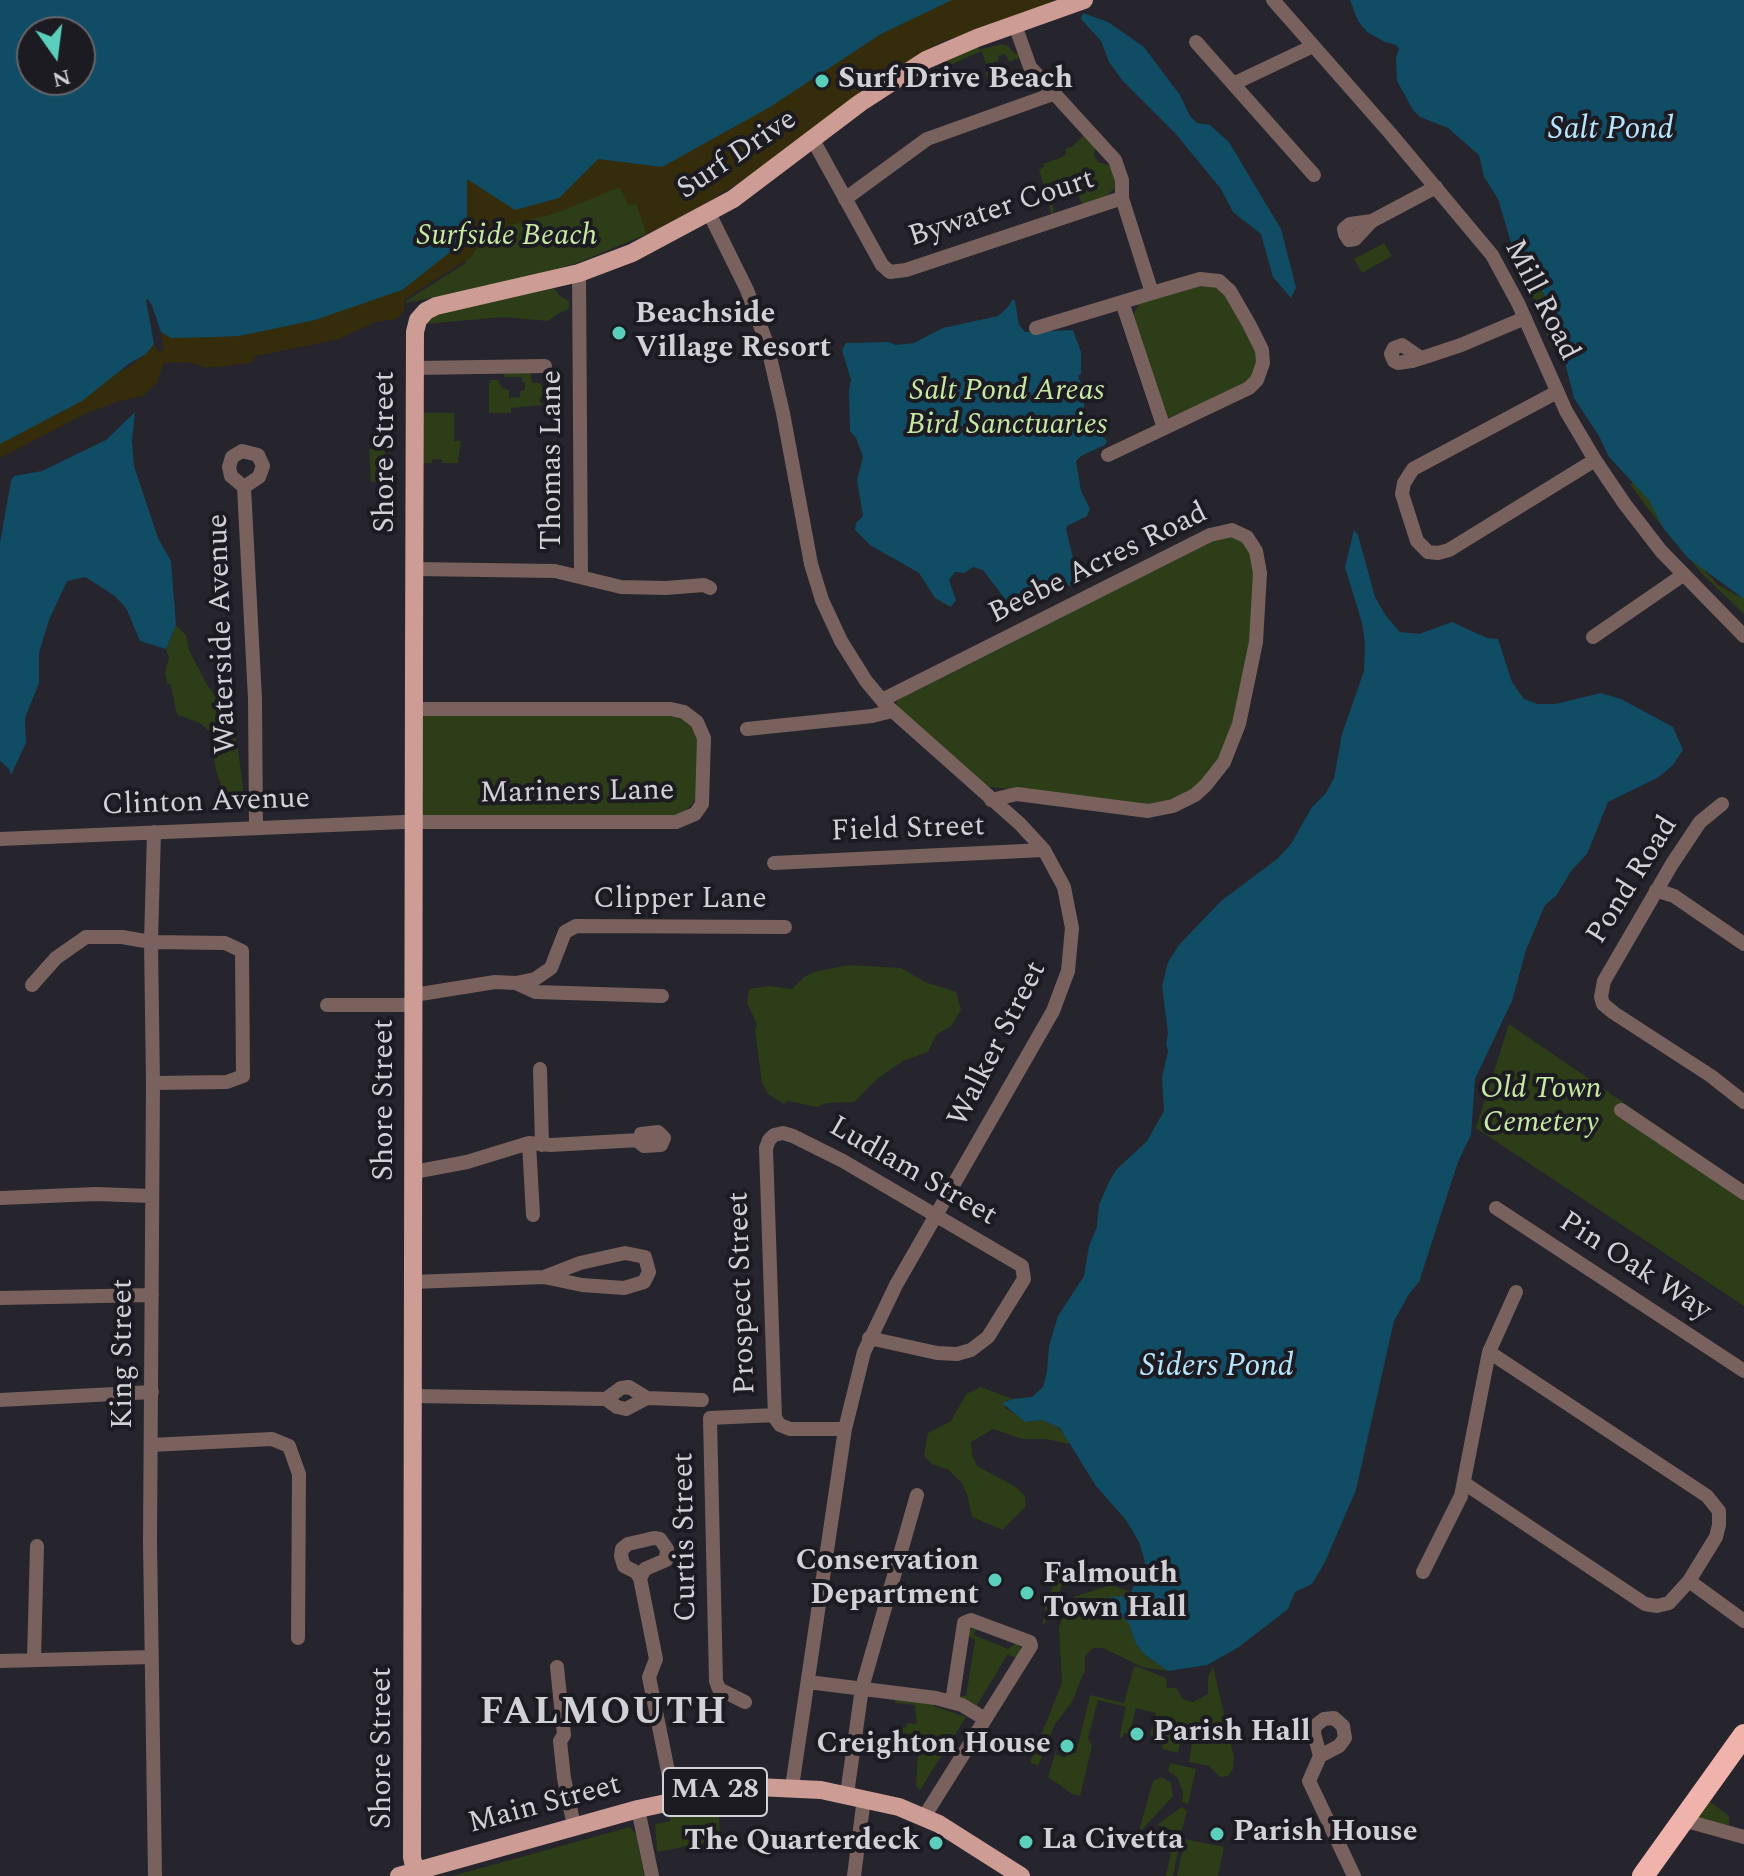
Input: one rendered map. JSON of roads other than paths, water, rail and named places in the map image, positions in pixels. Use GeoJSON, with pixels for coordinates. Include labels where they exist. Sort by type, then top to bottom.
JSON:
{"type":"FeatureCollection","features":[{"type":"Feature","properties":{"kind":"highway"},"geometry":{"type":"LineString","coordinates":[[1643,1876],[1744,1735]]}},
{"type":"Feature","properties":{"kind":"main road","name":"Surf Drive"},"geometry":{"type":"LineString","coordinates":[[416,328],[421,315],[436,306],[579,273],[632,253],[709,213],[870,96],[926,60],[1084,0]]}},
{"type":"Feature","properties":{"kind":"main road","name":"Shore Street"},"geometry":{"type":"LineString","coordinates":[[407,1874],[412,1857],[416,328]]}},
{"type":"Feature","properties":{"kind":"main road","name":"Main Street"},"geometry":{"type":"LineString","coordinates":[[407,1874],[437,1871],[574,1826],[638,1809],[739,1789],[792,1787],[855,1796],[899,1807],[924,1817],[1020,1876]]}},
{"type":"Feature","properties":{"kind":"street","name":"Mill Road"},"geometry":{"type":"LineString","coordinates":[[1273,0],[1436,187],[1493,258],[1525,318],[1557,392],[1595,460],[1634,517],[1683,575],[1744,636]]}},
{"type":"Feature","properties":{"kind":"street","name":"Bywater Court"},"geometry":{"type":"LineString","coordinates":[[813,140],[882,265],[893,273],[1122,198],[1120,173],[1115,160],[1028,64],[1015,25]]}},
{"type":"Feature","properties":{"kind":"street"},"geometry":{"type":"LineString","coordinates":[[1196,42],[1314,175]]}},
{"type":"Feature","properties":{"kind":"street"},"geometry":{"type":"LineString","coordinates":[[1235,83],[1313,46]]}},
{"type":"Feature","properties":{"kind":"street"},"geometry":{"type":"LineString","coordinates":[[845,199],[927,139],[1053,94]]}},
{"type":"Feature","properties":{"kind":"street"},"geometry":{"type":"LineString","coordinates":[[1372,221],[1436,187]]}},
{"type":"Feature","properties":{"kind":"street"},"geometry":{"type":"LineString","coordinates":[[1122,198],[1152,293]]}},
{"type":"Feature","properties":{"kind":"street","name":"Walker Street"},"geometry":{"type":"LineString","coordinates":[[709,213],[747,290],[767,344],[817,585],[841,641],[866,681],[887,706],[1020,824],[1044,850],[1062,882],[1070,911],[1072,948],[1067,978],[1041,1032],[869,1338],[855,1379],[792,1787]]}},
{"type":"Feature","properties":{"kind":"street","name":"Thomas Lane"},"geometry":{"type":"LineString","coordinates":[[414,569],[546,570],[581,577],[579,273]]}},
{"type":"Feature","properties":{"kind":"street"},"geometry":{"type":"LineString","coordinates":[[1036,328],[1200,279],[1219,281],[1230,291],[1249,324],[1263,356],[1259,375],[1249,388],[1108,455]]}},
{"type":"Feature","properties":{"kind":"street"},"geometry":{"type":"LineString","coordinates":[[1122,302],[1164,428]]}},
{"type":"Feature","properties":{"kind":"street"},"geometry":{"type":"LineString","coordinates":[[1421,358],[1525,318]]}},
{"type":"Feature","properties":{"kind":"street"},"geometry":{"type":"LineString","coordinates":[[415,368],[545,366]]}},
{"type":"Feature","properties":{"kind":"street"},"geometry":{"type":"LineString","coordinates":[[1557,392],[1413,469],[1404,483],[1402,494],[1417,541],[1428,552],[1449,550],[1595,460]]}},
{"type":"Feature","properties":{"kind":"street","name":"Waterside Avenue"},"geometry":{"type":"LineString","coordinates":[[244,487],[255,699],[256,827]]}},
{"type":"Feature","properties":{"kind":"street","name":"Beebe Acres Road"},"geometry":{"type":"LineString","coordinates":[[747,729],[872,716],[1210,535],[1232,530],[1247,537],[1256,551],[1260,573],[1256,642],[1239,724],[1224,762],[1206,785],[1195,795],[1173,806],[1148,811],[1017,794],[991,800]]}},
{"type":"Feature","properties":{"kind":"street"},"geometry":{"type":"LineString","coordinates":[[1593,637],[1683,575]]}},
{"type":"Feature","properties":{"kind":"street"},"geometry":{"type":"LineString","coordinates":[[581,577],[621,587],[680,588],[704,585],[710,588]]}},
{"type":"Feature","properties":{"kind":"street","name":"Mariners Lane"},"geometry":{"type":"LineString","coordinates":[[414,823],[684,820],[695,814],[702,804],[704,745],[697,722],[678,710],[415,709]]}},
{"type":"Feature","properties":{"kind":"street","name":"Pond Road"},"geometry":{"type":"LineString","coordinates":[[1722,804],[1700,822],[1656,890],[1604,981],[1601,992],[1603,1004],[1614,1013],[1711,1076],[1744,1102]]}},
{"type":"Feature","properties":{"kind":"street","name":"Clinton Avenue"},"geometry":{"type":"LineString","coordinates":[[0,839],[414,823]]}},
{"type":"Feature","properties":{"kind":"street","name":"King Street"},"geometry":{"type":"LineString","coordinates":[[154,832],[151,942],[151,1445],[155,1876]]}},
{"type":"Feature","properties":{"kind":"street","name":"Field Street"},"geometry":{"type":"LineString","coordinates":[[774,863],[1044,850]]}},
{"type":"Feature","properties":{"kind":"street"},"geometry":{"type":"LineString","coordinates":[[1656,890],[1674,896],[1744,944]]}},
{"type":"Feature","properties":{"kind":"street","name":"Clipper Lane"},"geometry":{"type":"LineString","coordinates":[[327,1005],[414,1000],[495,982],[516,983],[535,979],[551,968],[565,932],[576,926],[785,927]]}},
{"type":"Feature","properties":{"kind":"street"},"geometry":{"type":"LineString","coordinates":[[32,985],[56,958],[86,937],[225,943],[242,951],[243,1076],[227,1082],[153,1083]]}},
{"type":"Feature","properties":{"kind":"street"},"geometry":{"type":"LineString","coordinates":[[516,983],[536,992],[662,996]]}},
{"type":"Feature","properties":{"kind":"street"},"geometry":{"type":"LineString","coordinates":[[533,1215],[540,1069]]}},
{"type":"Feature","properties":{"kind":"street"},"geometry":{"type":"LineString","coordinates":[[1621,1110],[1744,1193]]}},
{"type":"Feature","properties":{"kind":"street","name":"Ludlam Street"},"geometry":{"type":"LineString","coordinates":[[769,1140],[779,1134],[793,1136],[843,1161],[1018,1262],[1024,1271],[1024,1279],[988,1337],[971,1350],[957,1354],[937,1353],[869,1338]]}},
{"type":"Feature","properties":{"kind":"street"},"geometry":{"type":"LineString","coordinates":[[414,1172],[536,1144],[639,1140]]}},
{"type":"Feature","properties":{"kind":"street","name":"Prospect Street"},"geometry":{"type":"LineString","coordinates":[[769,1140],[766,1148],[767,1203],[775,1415],[778,1423],[786,1428],[845,1429]]}},
{"type":"Feature","properties":{"kind":"street"},"geometry":{"type":"LineString","coordinates":[[0,1198],[96,1194],[151,1196]]}},
{"type":"Feature","properties":{"kind":"street","name":"Pin Oak Way"},"geometry":{"type":"LineString","coordinates":[[1496,1208],[1744,1371]]}},
{"type":"Feature","properties":{"kind":"street"},"geometry":{"type":"LineString","coordinates":[[413,1282],[544,1277],[582,1285],[624,1288],[644,1282],[649,1272],[645,1257],[625,1253],[580,1263],[544,1277]]}},
{"type":"Feature","properties":{"kind":"street"},"geometry":{"type":"LineString","coordinates":[[1423,1572],[1461,1496],[1489,1352],[1516,1292]]}},
{"type":"Feature","properties":{"kind":"street"},"geometry":{"type":"LineString","coordinates":[[0,1298],[152,1295]]}},
{"type":"Feature","properties":{"kind":"street"},"geometry":{"type":"LineString","coordinates":[[1464,1483],[1645,1604],[1657,1606],[1669,1603],[1689,1581],[1716,1537],[1719,1525],[1719,1511],[1707,1496],[1489,1352]]}},
{"type":"Feature","properties":{"kind":"street"},"geometry":{"type":"LineString","coordinates":[[413,1396],[606,1399],[621,1388],[629,1387],[647,1398],[702,1400]]}},
{"type":"Feature","properties":{"kind":"street"},"geometry":{"type":"LineString","coordinates":[[0,1400],[152,1392]]}},
{"type":"Feature","properties":{"kind":"street","name":"Curtis Street"},"geometry":{"type":"LineString","coordinates":[[745,1702],[719,1689],[716,1681],[710,1418],[775,1415]]}},
{"type":"Feature","properties":{"kind":"street"},"geometry":{"type":"LineString","coordinates":[[151,1445],[272,1439],[289,1446],[299,1474],[298,1638]]}},
{"type":"Feature","properties":{"kind":"street"},"geometry":{"type":"LineString","coordinates":[[854,1876],[855,1796],[862,1688],[917,1495]]}},
{"type":"Feature","properties":{"kind":"street"},"geometry":{"type":"LineString","coordinates":[[34,1659],[37,1546]]}},
{"type":"Feature","properties":{"kind":"street"},"geometry":{"type":"LineString","coordinates":[[640,1578],[656,1659],[649,1677],[674,1801]]}},
{"type":"Feature","properties":{"kind":"street"},"geometry":{"type":"LineString","coordinates":[[1689,1581],[1744,1621]]}},
{"type":"Feature","properties":{"kind":"street"},"geometry":{"type":"LineString","coordinates":[[924,1817],[1031,1646],[1030,1642],[967,1621],[961,1629],[952,1702]]}},
{"type":"Feature","properties":{"kind":"street"},"geometry":{"type":"LineString","coordinates":[[0,1661],[152,1657]]}},
{"type":"Feature","properties":{"kind":"street"},"geometry":{"type":"LineString","coordinates":[[557,1667],[564,1735],[560,1741],[574,1826]]}},
{"type":"Feature","properties":{"kind":"street"},"geometry":{"type":"LineString","coordinates":[[808,1682],[952,1702],[985,1719]]}},
{"type":"Feature","properties":{"kind":"street"},"geometry":{"type":"LineString","coordinates":[[1320,1756],[1310,1785],[1354,1876]]}},
{"type":"Feature","properties":{"kind":"street"},"geometry":{"type":"LineString","coordinates":[[638,1809],[652,1876]]}},
{"type":"Feature","properties":{"kind":"street"},"geometry":{"type":"LineString","coordinates":[[1683,1820],[1744,1837]]}},
{"type":"Feature","properties":{"kind":"water"},"geometry":{"type":"Polygon","coordinates":[[[0,0],[952,0],[881,34],[770,107],[662,167],[598,159],[559,198],[515,210],[467,179],[467,239],[402,290],[315,320],[239,336],[214,337],[171,338],[161,332],[148,299],[154,344],[146,354],[82,401],[0,444],[0,0]]]}},
{"type":"Feature","properties":{"kind":"water","name":"Salt Pond"},"geometry":{"type":"Polygon","coordinates":[[[1350,0],[1744,0],[1744,599],[1688,558],[1664,529],[1649,500],[1609,457],[1574,398],[1544,294],[1528,262],[1512,246],[1498,199],[1484,177],[1479,155],[1448,128],[1420,117],[1413,110],[1397,81],[1399,48],[1367,32],[1358,21],[1350,0]]]}},
{"type":"Feature","properties":{"kind":"water"},"geometry":{"type":"Polygon","coordinates":[[[1083,13],[1108,22],[1144,47],[1180,95],[1190,116],[1197,123],[1210,125],[1229,142],[1281,229],[1296,287],[1291,298],[1273,277],[1261,234],[1233,212],[1221,189],[1175,133],[1122,80],[1109,62],[1101,41],[1081,19],[1083,13]]]}},
{"type":"Feature","properties":{"kind":"water","name":"Salt Pond Areas Bird Sanctuaries"},"geometry":{"type":"Polygon","coordinates":[[[1013,299],[1019,325],[1025,332],[1073,330],[1081,352],[1081,374],[1078,376],[1085,396],[1083,415],[1107,441],[1076,461],[1081,491],[1090,509],[1087,516],[1066,529],[1078,578],[1075,586],[1054,590],[1046,585],[1032,588],[1023,593],[1017,608],[1011,607],[983,570],[973,567],[964,573],[955,572],[949,580],[956,600],[951,607],[935,598],[919,573],[870,545],[855,530],[856,523],[863,516],[857,480],[863,457],[850,431],[851,380],[842,350],[846,343],[914,343],[943,328],[998,316],[1013,299]]]}},
{"type":"Feature","properties":{"kind":"water"},"geometry":{"type":"Polygon","coordinates":[[[135,412],[132,441],[134,466],[158,538],[171,561],[176,625],[166,649],[140,641],[126,608],[115,596],[85,577],[67,581],[49,620],[39,653],[39,683],[25,718],[26,743],[11,775],[0,761],[0,543],[11,481],[14,476],[42,471],[106,440],[135,412]]]}},
{"type":"Feature","properties":{"kind":"water","name":"Siders Pond"},"geometry":{"type":"Polygon","coordinates":[[[1354,530],[1375,597],[1400,632],[1419,634],[1452,622],[1487,638],[1498,639],[1512,682],[1524,699],[1538,704],[1555,704],[1601,693],[1621,699],[1673,727],[1683,750],[1673,765],[1659,777],[1608,802],[1587,854],[1571,871],[1556,896],[1545,905],[1526,950],[1512,1001],[1475,1079],[1471,1135],[1458,1162],[1419,1282],[1394,1321],[1356,1490],[1325,1562],[1312,1584],[1295,1592],[1288,1609],[1239,1647],[1207,1665],[1168,1671],[1144,1654],[1136,1644],[1129,1624],[1107,1601],[1109,1597],[1129,1596],[1145,1562],[1139,1542],[1126,1520],[1096,1486],[1060,1428],[1042,1420],[1025,1422],[1002,1403],[1032,1397],[1043,1387],[1049,1346],[1058,1316],[1084,1276],[1089,1246],[1097,1227],[1099,1205],[1109,1182],[1116,1170],[1147,1141],[1164,1111],[1162,1077],[1168,1051],[1168,1033],[1162,986],[1168,962],[1179,945],[1221,901],[1277,859],[1291,844],[1312,807],[1326,793],[1334,778],[1342,734],[1364,671],[1362,623],[1345,567],[1354,530]]]}},
{"type":"Feature","properties":{"kind":"place","name":"Surf Drive Beach"},"geometry":{"type":"Point","coordinates":[822,81]}},
{"type":"Feature","properties":{"kind":"place","name":"Beachside Village Resort"},"geometry":{"type":"Point","coordinates":[619,333]}},
{"type":"Feature","properties":{"kind":"place","name":"Conservation Department"},"geometry":{"type":"Point","coordinates":[995,1580]}},
{"type":"Feature","properties":{"kind":"place","name":"Falmouth Town Hall"},"geometry":{"type":"Point","coordinates":[1027,1593]}},
{"type":"Feature","properties":{"kind":"place","name":"Parish Hall"},"geometry":{"type":"Point","coordinates":[1137,1734]}},
{"type":"Feature","properties":{"kind":"place","name":"Creighton House"},"geometry":{"type":"Point","coordinates":[1067,1746]}},
{"type":"Feature","properties":{"kind":"place","name":"Parish House"},"geometry":{"type":"Point","coordinates":[1217,1834]}},
{"type":"Feature","properties":{"kind":"place","name":"La Civetta"},"geometry":{"type":"Point","coordinates":[1026,1842]}},
{"type":"Feature","properties":{"kind":"place","name":"The Quarterdeck"},"geometry":{"type":"Point","coordinates":[936,1843]}},
{"type":"Feature","properties":{"kind":"district","name":"FALMOUTH"},"geometry":{"type":"Point","coordinates":[604,1716]}},
{"type":"Feature","properties":{"kind":"park label","name":"Surfside Beach"},"geometry":{"type":"Point","coordinates":[507,238]}},
{"type":"Feature","properties":{"kind":"park label","name":"Old Town Cemetery"},"geometry":{"type":"Point","coordinates":[1541,1108]}}]}
